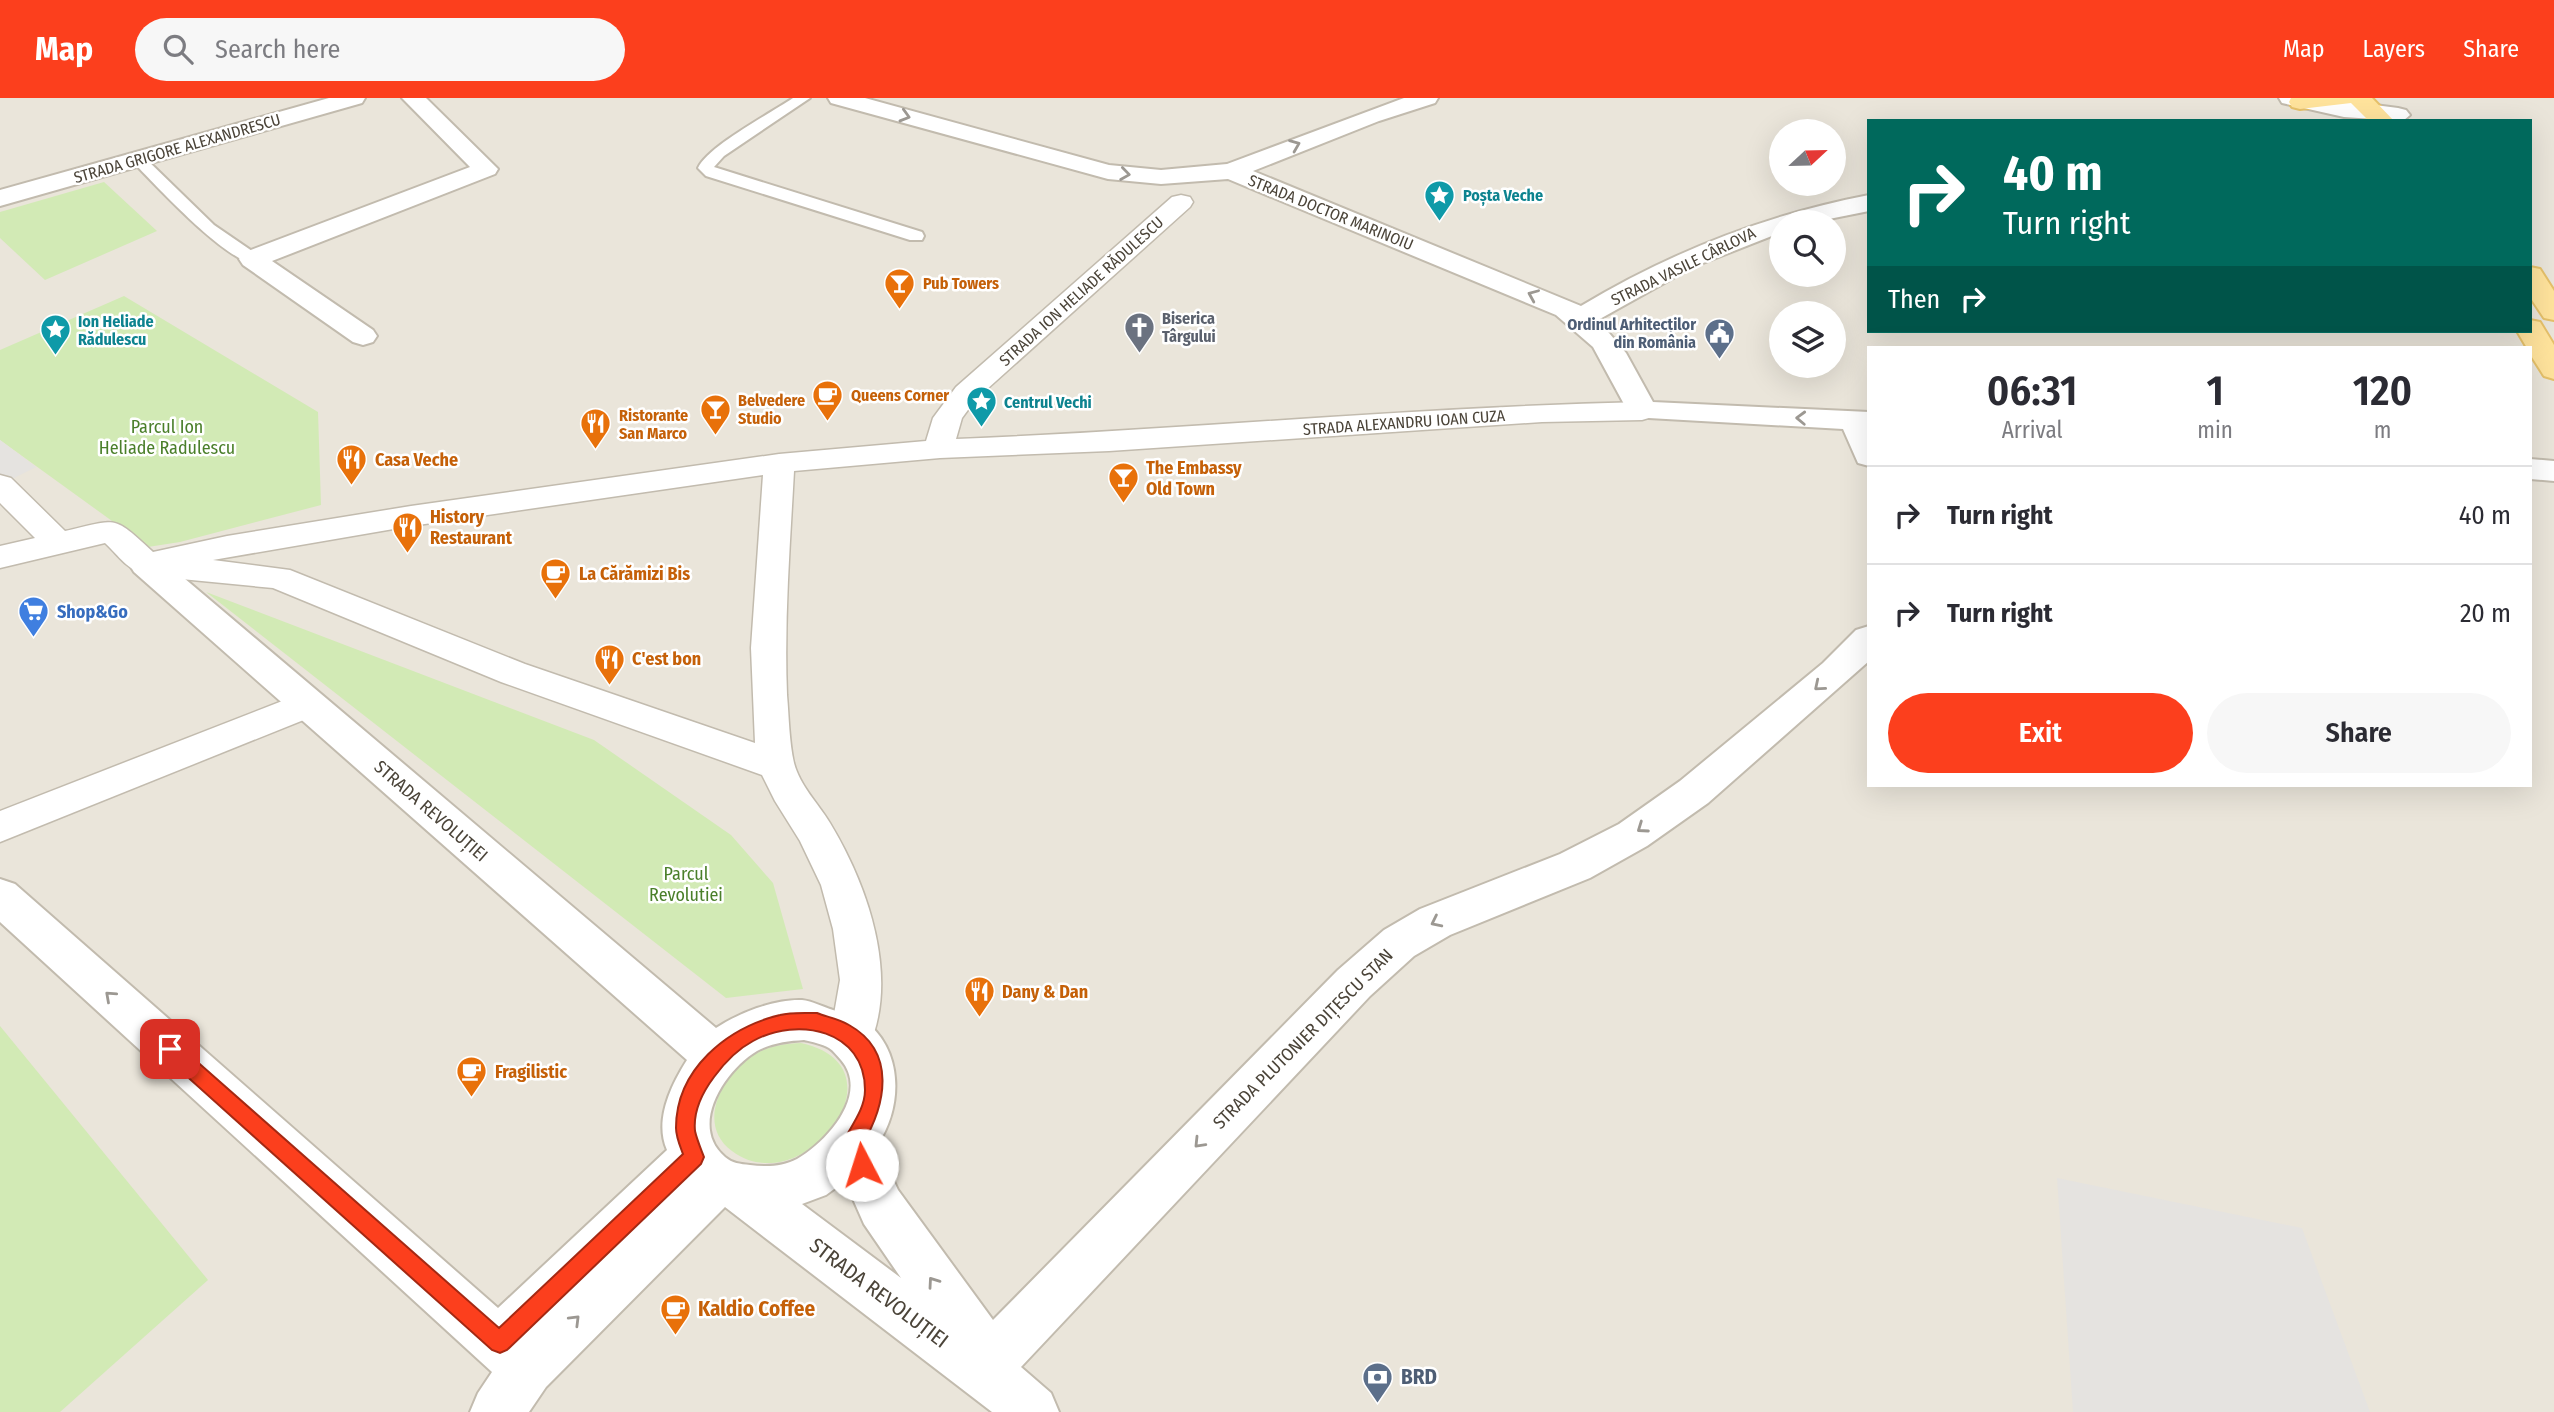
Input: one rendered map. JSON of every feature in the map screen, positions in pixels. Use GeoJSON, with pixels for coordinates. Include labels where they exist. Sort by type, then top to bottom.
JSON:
{"type":"FeatureCollection","features":[{"type":"Feature","properties":{"kind":"main road"},"geometry":{"type":"LineString","coordinates":[[2295,100],[2343,98]]}},
{"type":"Feature","properties":{"kind":"main road"},"geometry":{"type":"LineString","coordinates":[[2532,278],[2554,313]]}},
{"type":"Feature","properties":{"kind":"main road"},"geometry":{"type":"LineString","coordinates":[[2532,331],[2553,366]]}},
{"type":"Feature","properties":{"kind":"street","name":"STRADA GRIGORE ALEXANDRESCU"},"geometry":{"type":"LineString","coordinates":[[0,198],[354,98]]}},
{"type":"Feature","properties":{"kind":"street"},"geometry":{"type":"LineString","coordinates":[[253,259],[486,169],[413,98]]}},
{"type":"Feature","properties":{"kind":"street","name":"STRADA DOCTOR MARINOIU"},"geometry":{"type":"LineString","coordinates":[[839,98],[1108,172],[1161,177],[1231,171],[1566,309],[1600,334],[1614,354],[1642,411]]}},
{"type":"Feature","properties":{"kind":"street"},"geometry":{"type":"LineString","coordinates":[[1231,171],[1371,116],[1427,98]]}},
{"type":"Feature","properties":{"kind":"street"},"geometry":{"type":"LineString","coordinates":[[2295,100],[2383,111]]}},
{"type":"Feature","properties":{"kind":"street","name":"STRADA ION HELIADE RĂDULESCU"},"geometry":{"type":"LineString","coordinates":[[940,449],[942,430],[948,413],[966,393],[1181,202]]}},
{"type":"Feature","properties":{"kind":"street","name":"STRADA VASILE CÂRLOVA"},"geometry":{"type":"LineString","coordinates":[[1581,318],[1645,281],[1757,229],[1802,215],[1867,202]]}},
{"type":"Feature","properties":{"kind":"street"},"geometry":{"type":"LineString","coordinates":[[253,259],[363,336]]}},
{"type":"Feature","properties":{"kind":"street","name":"STRADA ALEXANDRU IOAN CUZA"},"geometry":{"type":"LineString","coordinates":[[146,564],[227,547],[411,516],[779,463],[940,449],[1110,442],[1542,413],[1642,411],[1862,420]]}},
{"type":"Feature","properties":{"kind":"street"},"geometry":{"type":"LineString","coordinates":[[1862,420],[1867,446]]}},
{"type":"Feature","properties":{"kind":"street"},"geometry":{"type":"LineString","coordinates":[[779,463],[768,648],[768,699],[776,765],[821,843],[841,885],[853,929],[862,980],[852,1037]]}},
{"type":"Feature","properties":{"kind":"street"},"geometry":{"type":"LineString","coordinates":[[2532,469],[2554,471]]}},
{"type":"Feature","properties":{"kind":"street"},"geometry":{"type":"LineString","coordinates":[[0,485],[58,542]]}},
{"type":"Feature","properties":{"kind":"street"},"geometry":{"type":"LineString","coordinates":[[0,526],[34,517]]}},
{"type":"Feature","properties":{"kind":"street"},"geometry":{"type":"LineString","coordinates":[[0,557],[111,531],[146,564],[278,578],[513,673],[776,765]]}},
{"type":"Feature","properties":{"kind":"street","name":"STRADA REVOLUȚIEI"},"geometry":{"type":"LineString","coordinates":[[146,564],[717,1057]]}},
{"type":"Feature","properties":{"kind":"street","name":"STRADA PLUTONIER DIȚESCU STAN"},"geometry":{"type":"LineString","coordinates":[[1013,1390],[1344,993],[1399,943],[1434,922],[1575,866],[1633,835],[1704,783],[1836,672],[1867,641]]}},
{"type":"Feature","properties":{"kind":"street"},"geometry":{"type":"LineString","coordinates":[[0,827],[307,704]]}},
{"type":"Feature","properties":{"kind":"street"},"geometry":{"type":"LineString","coordinates":[[0,896],[513,1355]]}},
{"type":"Feature","properties":{"kind":"street"},"geometry":{"type":"LineString","coordinates":[[790,1021],[817,1021],[852,1037],[870,1061],[875,1091],[867,1119],[852,1144],[827,1167],[796,1184],[762,1190],[718,1175],[685,1131],[688,1102],[697,1082],[717,1057],[748,1034],[790,1021]]}},
{"type":"Feature","properties":{"kind":"street","name":"STRADA REVOLUȚIEI"},"geometry":{"type":"LineString","coordinates":[[852,1144],[881,1207],[1013,1390]]}},
{"type":"Feature","properties":{"kind":"street"},"geometry":{"type":"LineString","coordinates":[[497,1412],[513,1355],[718,1175]]}},
{"type":"Feature","properties":{"kind":"street","name":"STRADA REVOLUȚIEI"},"geometry":{"type":"LineString","coordinates":[[718,1175],[1013,1390]]}},
{"type":"Feature","properties":{"kind":"lane"},"geometry":{"type":"LineString","coordinates":[[803,98],[719,153],[709,161],[706,168],[712,173],[916,236]]}},
{"type":"Feature","properties":{"kind":"lane"},"geometry":{"type":"LineString","coordinates":[[138,159],[208,228],[253,259]]}},
{"type":"Feature","properties":{"kind":"shaded area"},"geometry":{"type":"Polygon","coordinates":[[[0,98],[2554,98],[2554,1412],[0,1412],[0,98]]]}},
{"type":"Feature","properties":{"kind":"shaded area"},"geometry":{"type":"Polygon","coordinates":[[[0,440],[36,467],[0,485],[0,440]]]}},
{"type":"Feature","properties":{"kind":"shaded area"},"geometry":{"type":"Polygon","coordinates":[[[2057,1178],[2302,1228],[2370,1412],[2073,1412],[2057,1178]]]}},
{"type":"Feature","properties":{"kind":"green space"},"geometry":{"type":"Polygon","coordinates":[[[104,182],[157,231],[45,280],[0,238],[0,212],[104,182]]]}},
{"type":"Feature","properties":{"kind":"green space","name":"Parcul Ion Heliade Radulescu"},"geometry":{"type":"Polygon","coordinates":[[[124,296],[318,412],[321,505],[180,542],[148,547],[0,440],[0,350],[124,296]]]}},
{"type":"Feature","properties":{"kind":"green space","name":"Parcul Revolutiei"},"geometry":{"type":"Polygon","coordinates":[[[206,592],[594,740],[731,835],[773,883],[803,989],[726,998],[206,592]]]}},
{"type":"Feature","properties":{"kind":"green space"},"geometry":{"type":"Polygon","coordinates":[[[0,1026],[208,1280],[60,1412],[0,1412],[0,1026]]]}},
{"type":"Feature","properties":{"kind":"green space"},"geometry":{"type":"Polygon","coordinates":[[[801,1043],[832,1057],[846,1077],[846,1102],[834,1126],[813,1146],[788,1160],[760,1163],[732,1151],[721,1139],[715,1126],[718,1097],[726,1083],[735,1071],[759,1052],[774,1046],[801,1043]]]}},
{"type":"Feature","properties":{"kind":"place","name":"Poșta Veche"},"geometry":{"type":"Point","coordinates":[1440,222]}},
{"type":"Feature","properties":{"kind":"place","name":"Pub Towers"},"geometry":{"type":"Point","coordinates":[900,310]}},
{"type":"Feature","properties":{"kind":"place","name":"Biserica Târgului"},"geometry":{"type":"Point","coordinates":[1139,354]}},
{"type":"Feature","properties":{"kind":"place","name":"Ion Heliade Rădulescu"},"geometry":{"type":"Point","coordinates":[55,357]}},
{"type":"Feature","properties":{"kind":"place","name":"Ordinul Arhitecților din România"},"geometry":{"type":"Point","coordinates":[1719,360]}},
{"type":"Feature","properties":{"kind":"place","name":"Queens Corner"},"geometry":{"type":"Point","coordinates":[828,422]}},
{"type":"Feature","properties":{"kind":"place","name":"Centrul Vechi"},"geometry":{"type":"Point","coordinates":[981,429]}},
{"type":"Feature","properties":{"kind":"place","name":"Belvedere Studio"},"geometry":{"type":"Point","coordinates":[715,436]}},
{"type":"Feature","properties":{"kind":"place","name":"Ristorante San Marco"},"geometry":{"type":"Point","coordinates":[596,451]}},
{"type":"Feature","properties":{"kind":"place","name":"Casa Veche"},"geometry":{"type":"Point","coordinates":[352,487]}},
{"type":"Feature","properties":{"kind":"place","name":"The Embassy Old Town"},"geometry":{"type":"Point","coordinates":[1123,505]}},
{"type":"Feature","properties":{"kind":"place","name":"History Restaurant"},"geometry":{"type":"Point","coordinates":[407,554]}},
{"type":"Feature","properties":{"kind":"place","name":"La Cărămizi Bis"},"geometry":{"type":"Point","coordinates":[556,601]}},
{"type":"Feature","properties":{"kind":"place","name":"Shop&Go"},"geometry":{"type":"Point","coordinates":[34,639]}},
{"type":"Feature","properties":{"kind":"place","name":"C'est bon"},"geometry":{"type":"Point","coordinates":[609,686]}},
{"type":"Feature","properties":{"kind":"place","name":"Dany & Dan"},"geometry":{"type":"Point","coordinates":[979,1019]}},
{"type":"Feature","properties":{"kind":"place","name":"Fragilistic"},"geometry":{"type":"Point","coordinates":[472,1099]}},
{"type":"Feature","properties":{"kind":"place","name":"Kaldio Coffee"},"geometry":{"type":"Point","coordinates":[675,1336]}},
{"type":"Feature","properties":{"kind":"place","name":"BRD"},"geometry":{"type":"Point","coordinates":[1378,1404]}},
{"type":"Feature","properties":{"kind":"route"},"geometry":{"type":"LineString","coordinates":[[170,1049],[500,1342],[694,1157],[685,1131],[688,1102],[697,1082],[711,1063],[722,1051],[748,1034],[782,1022],[817,1021],[842,1030],[861,1045],[870,1061],[875,1091],[867,1119],[852,1144],[862,1165]]}}]}
